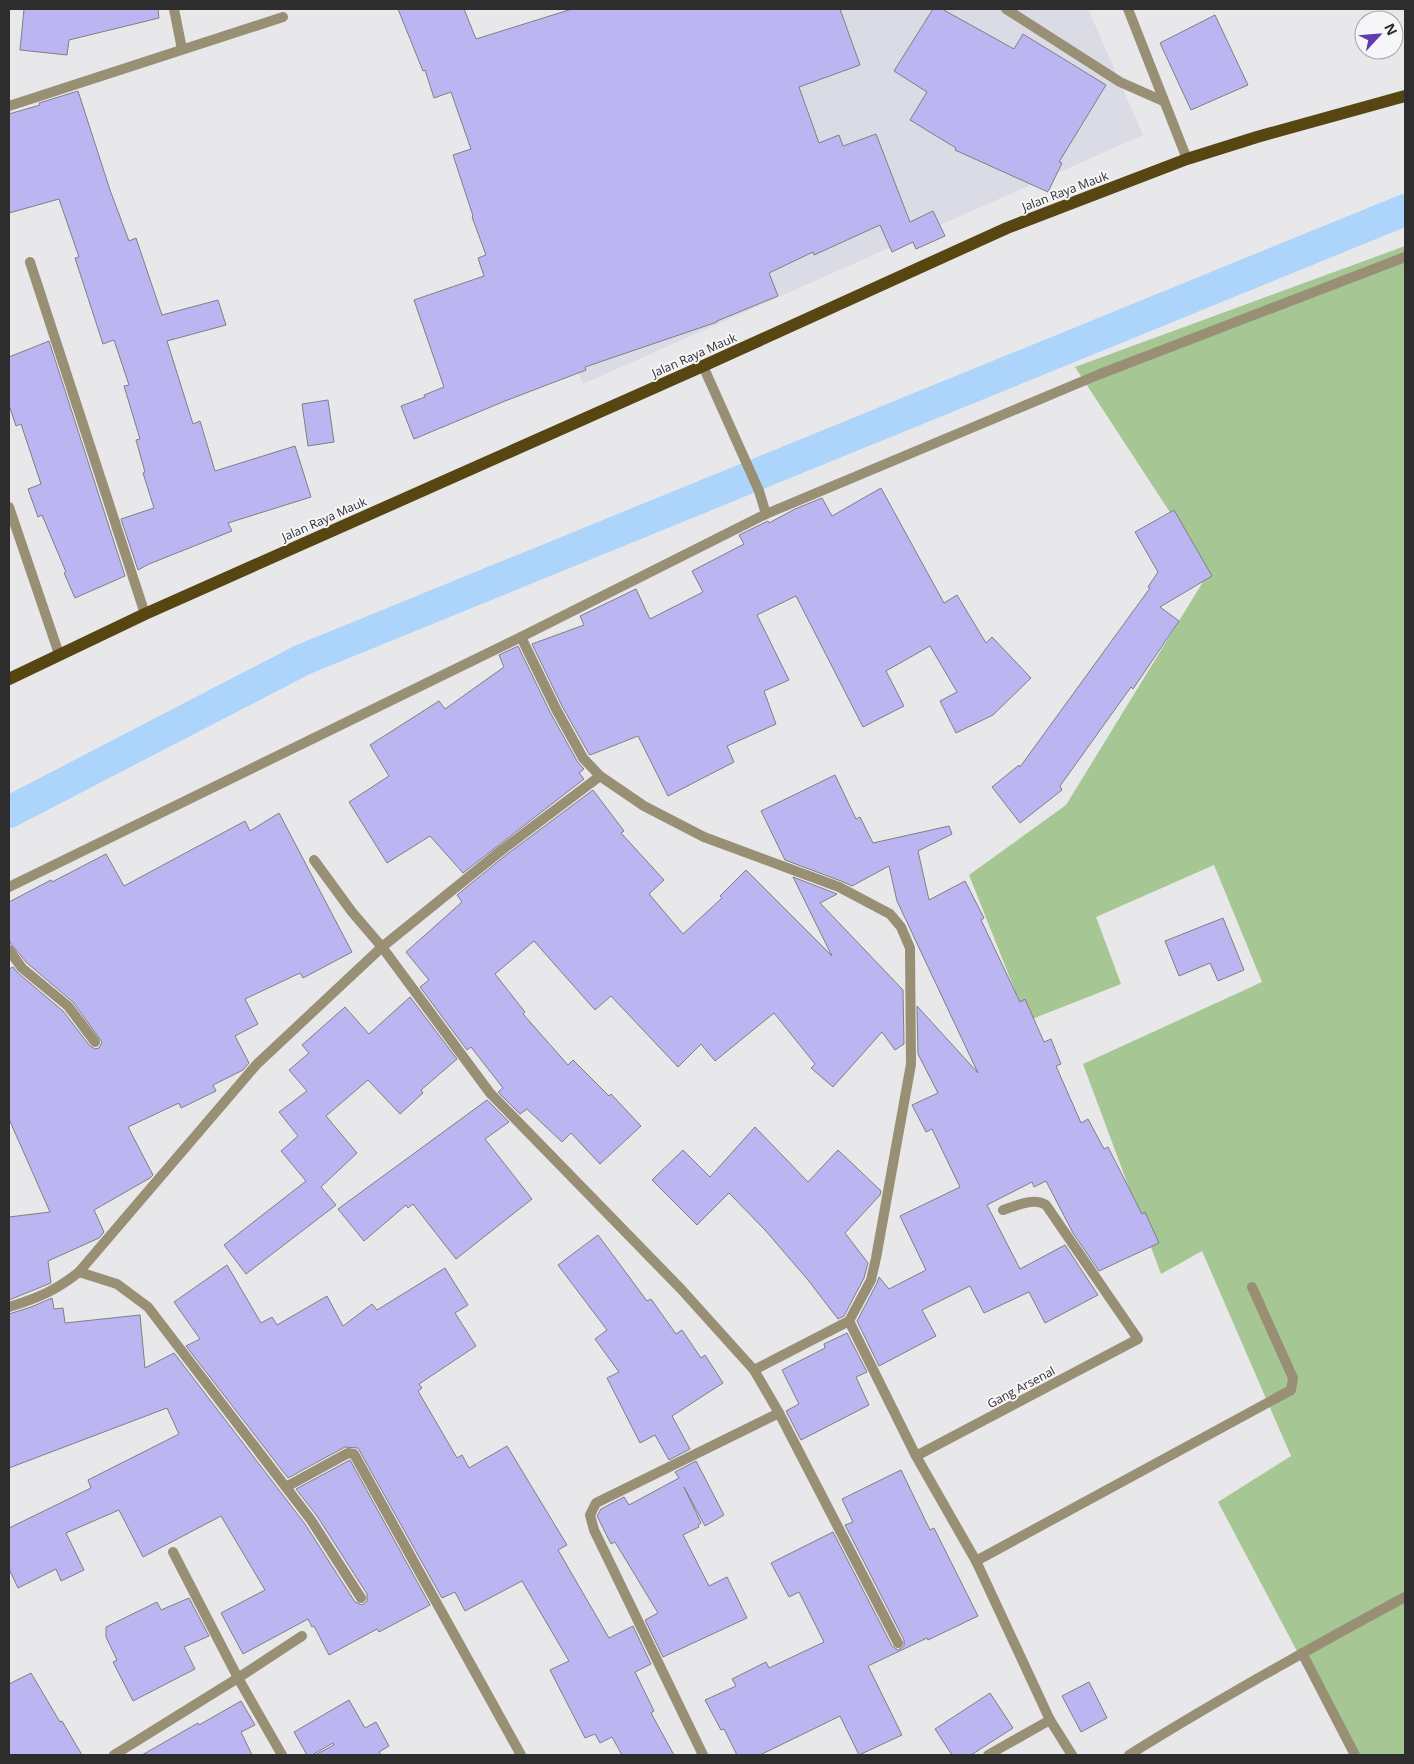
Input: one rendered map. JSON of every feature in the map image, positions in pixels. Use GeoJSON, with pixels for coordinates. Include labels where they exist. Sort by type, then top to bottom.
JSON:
{"type":"FeatureCollection","features":[{"type":"Feature","properties":{"kind":"main road","name":"Jalan Raya Mauk"},"geometry":{"type":"LineString","coordinates":[[9,679],[145,614],[703,366],[1007,228],[1187,159],[1257,137],[1405,96]]}},
{"type":"Feature","properties":{"kind":"street"},"geometry":{"type":"LineString","coordinates":[[174,9],[182,49]]}},
{"type":"Feature","properties":{"kind":"street"},"geometry":{"type":"LineString","coordinates":[[1006,9],[1120,82],[1163,101]]}},
{"type":"Feature","properties":{"kind":"street"},"geometry":{"type":"LineString","coordinates":[[1128,9],[1187,159]]}},
{"type":"Feature","properties":{"kind":"street"},"geometry":{"type":"LineString","coordinates":[[9,106],[283,16]]}},
{"type":"Feature","properties":{"kind":"street"},"geometry":{"type":"LineString","coordinates":[[9,887],[521,637],[766,514],[1100,374],[1405,257]]}},
{"type":"Feature","properties":{"kind":"street"},"geometry":{"type":"LineString","coordinates":[[30,262],[145,614]]}},
{"type":"Feature","properties":{"kind":"street"},"geometry":{"type":"LineString","coordinates":[[703,366],[759,491],[766,514]]}},
{"type":"Feature","properties":{"kind":"street"},"geometry":{"type":"LineString","coordinates":[[9,507],[59,654]]}},
{"type":"Feature","properties":{"kind":"street"},"geometry":{"type":"LineString","coordinates":[[521,637],[578,750],[600,776],[644,806],[704,837],[839,887],[890,914],[901,927],[910,948],[910,1064],[871,1280],[849,1320],[754,1370]]}},
{"type":"Feature","properties":{"kind":"street"},"geometry":{"type":"LineString","coordinates":[[9,1307],[34,1300],[59,1287],[79,1272],[257,1064],[382,947],[502,850],[600,776]]}},
{"type":"Feature","properties":{"kind":"street"},"geometry":{"type":"LineString","coordinates":[[314,860],[352,912],[382,947],[490,1093],[681,1289],[754,1370],[779,1413],[898,1643]]}},
{"type":"Feature","properties":{"kind":"street"},"geometry":{"type":"LineString","coordinates":[[9,950],[22,968],[68,1006],[95,1042]]}},
{"type":"Feature","properties":{"kind":"street","name":"Gang Arsenal"},"geometry":{"type":"LineString","coordinates":[[916,1456],[1138,1339],[1046,1205],[1040,1201],[1003,1210]]}},
{"type":"Feature","properties":{"kind":"street"},"geometry":{"type":"LineString","coordinates":[[79,1272],[117,1284],[148,1307],[311,1520],[361,1598]]}},
{"type":"Feature","properties":{"kind":"street"},"geometry":{"type":"LineString","coordinates":[[976,1561],[1291,1390],[1294,1378],[1252,1287]]}},
{"type":"Feature","properties":{"kind":"street"},"geometry":{"type":"LineString","coordinates":[[849,1320],[916,1456],[976,1561],[1050,1720],[1072,1755]]}},
{"type":"Feature","properties":{"kind":"street"},"geometry":{"type":"LineString","coordinates":[[703,1755],[594,1530],[590,1515],[596,1503],[779,1413]]}},
{"type":"Feature","properties":{"kind":"street"},"geometry":{"type":"LineString","coordinates":[[286,1487],[348,1453],[354,1454],[521,1755]]}},
{"type":"Feature","properties":{"kind":"street"},"geometry":{"type":"LineString","coordinates":[[173,1552],[238,1678],[282,1755]]}},
{"type":"Feature","properties":{"kind":"street"},"geometry":{"type":"LineString","coordinates":[[1129,1755],[1302,1653],[1405,1597]]}},
{"type":"Feature","properties":{"kind":"street"},"geometry":{"type":"LineString","coordinates":[[114,1755],[302,1636]]}},
{"type":"Feature","properties":{"kind":"street"},"geometry":{"type":"LineString","coordinates":[[1302,1653],[1355,1755]]}},
{"type":"Feature","properties":{"kind":"street"},"geometry":{"type":"LineString","coordinates":[[988,1755],[1050,1720]]}},
{"type":"Feature","properties":{"kind":"shaded area"},"geometry":{"type":"Polygon","coordinates":[[[623,9],[1088,9],[1143,135],[583,384],[490,140],[646,91],[623,9]]]}},
{"type":"Feature","properties":{"kind":"green space"},"geometry":{"type":"Polygon","coordinates":[[[1405,246],[1405,1755],[1352,1755],[1218,1502],[1291,1456],[1202,1251],[1161,1274],[1083,1064],[1262,982],[1214,865],[1096,917],[1121,984],[1027,1021],[969,875],[1066,805],[1209,572],[1075,367],[1405,246]]]}},
{"type":"Feature","properties":{"kind":"building"},"geometry":{"type":"Polygon","coordinates":[[[24,9],[158,9],[159,18],[69,40],[67,55],[20,50],[24,9]]]}},
{"type":"Feature","properties":{"kind":"building"},"geometry":{"type":"Polygon","coordinates":[[[398,9],[464,9],[476,39],[572,9],[840,9],[860,65],[799,87],[819,143],[839,135],[843,146],[876,134],[910,222],[933,211],[945,236],[916,249],[913,242],[892,252],[880,225],[814,255],[813,252],[769,273],[778,296],[717,322],[585,367],[586,370],[414,439],[401,406],[444,387],[414,300],[484,276],[478,258],[486,255],[453,155],[471,149],[451,92],[434,98],[425,70],[423,71],[398,9]]]}},
{"type":"Feature","properties":{"kind":"building"},"geometry":{"type":"Polygon","coordinates":[[[933,9],[942,9],[1014,49],[1023,34],[1106,85],[1059,162],[1062,163],[1048,192],[955,150],[956,148],[910,120],[927,92],[894,71],[933,9]]]}},
{"type":"Feature","properties":{"kind":"building"},"geometry":{"type":"Polygon","coordinates":[[[1215,15],[1248,85],[1191,110],[1160,43],[1215,15]]]}},
{"type":"Feature","properties":{"kind":"building"},"geometry":{"type":"Polygon","coordinates":[[[78,91],[110,190],[129,241],[136,238],[162,315],[218,300],[226,325],[167,341],[193,424],[200,421],[215,471],[295,446],[311,497],[228,523],[232,531],[138,570],[121,519],[154,508],[143,473],[145,472],[136,440],[140,439],[124,386],[129,385],[114,340],[103,344],[75,258],[79,257],[59,199],[9,213],[9,114],[78,91]]]}},
{"type":"Feature","properties":{"kind":"building"},"geometry":{"type":"Polygon","coordinates":[[[49,341],[125,576],[75,598],[42,515],[38,517],[28,489],[41,484],[21,424],[16,426],[9,405],[9,357],[49,341]]]}},
{"type":"Feature","properties":{"kind":"building"},"geometry":{"type":"Polygon","coordinates":[[[328,400],[334,442],[308,446],[302,404],[328,400]]]}},
{"type":"Feature","properties":{"kind":"building"},"geometry":{"type":"Polygon","coordinates":[[[881,488],[944,603],[957,595],[986,643],[992,637],[1031,678],[993,715],[956,733],[940,701],[957,692],[930,646],[886,671],[904,706],[863,727],[796,596],[757,615],[789,680],[764,691],[776,724],[727,746],[734,762],[668,796],[638,736],[589,754],[562,706],[532,644],[584,625],[580,616],[636,589],[650,619],[703,592],[692,571],[744,544],[739,535],[822,498],[832,516],[881,488]]]}},
{"type":"Feature","properties":{"kind":"building"},"geometry":{"type":"Polygon","coordinates":[[[1174,510],[1212,576],[1160,607],[1179,621],[1133,689],[1131,687],[1060,786],[1062,790],[1020,823],[992,787],[1019,765],[1020,767],[1150,588],[1148,587],[1158,572],[1135,532],[1174,510]]]}},
{"type":"Feature","properties":{"kind":"building"},"geometry":{"type":"Polygon","coordinates":[[[518,646],[550,712],[577,761],[584,769],[579,773],[584,779],[463,873],[430,836],[387,863],[349,802],[389,776],[370,745],[439,701],[445,709],[504,667],[499,655],[518,646]]]}},
{"type":"Feature","properties":{"kind":"building"},"geometry":{"type":"Polygon","coordinates":[[[835,775],[856,819],[860,817],[873,843],[949,826],[952,834],[918,851],[929,900],[965,881],[984,918],[981,920],[1020,1002],[1025,999],[1044,1042],[1051,1039],[1061,1064],[1056,1066],[1081,1123],[1088,1119],[1104,1149],[1108,1147],[1142,1214],[1145,1212],[1159,1243],[1099,1271],[1073,1233],[1046,1181],[1034,1187],[1032,1182],[987,1205],[1020,1269],[1065,1245],[1098,1295],[1045,1323],[1029,1292],[984,1313],[970,1286],[922,1310],[936,1336],[879,1366],[857,1321],[879,1277],[889,1289],[926,1270],[900,1216],[960,1187],[932,1129],[926,1132],[912,1105],[938,1093],[918,1054],[917,1006],[978,1073],[897,901],[889,866],[852,886],[785,860],[761,811],[835,775]]]}},
{"type":"Feature","properties":{"kind":"building"},"geometry":{"type":"Polygon","coordinates":[[[593,790],[624,831],[621,833],[664,880],[649,894],[683,934],[722,898],[720,896],[746,870],[832,956],[793,877],[837,894],[820,903],[903,990],[904,1044],[895,1050],[882,1032],[833,1087],[811,1068],[815,1064],[774,1013],[715,1061],[701,1044],[678,1067],[611,996],[595,1010],[534,941],[495,974],[525,1012],[523,1014],[568,1065],[573,1060],[609,1096],[611,1094],[641,1126],[600,1164],[571,1133],[562,1142],[527,1109],[520,1114],[498,1092],[503,1088],[471,1047],[467,1050],[420,987],[429,980],[406,952],[462,902],[457,895],[506,855],[593,790]]]}},
{"type":"Feature","properties":{"kind":"building"},"geometry":{"type":"Polygon","coordinates":[[[279,813],[352,952],[303,978],[300,973],[245,999],[258,1024],[235,1036],[249,1063],[243,1070],[213,1085],[216,1091],[181,1108],[179,1103],[128,1127],[153,1175],[94,1210],[104,1232],[99,1238],[48,1261],[51,1283],[9,1300],[9,1217],[50,1212],[9,1119],[9,969],[13,967],[63,1011],[90,1046],[95,1049],[99,1048],[102,1042],[73,1002],[27,963],[11,944],[9,939],[9,902],[106,854],[124,886],[245,821],[250,831],[279,813]]]}},
{"type":"Feature","properties":{"kind":"building"},"geometry":{"type":"Polygon","coordinates":[[[1223,918],[1244,970],[1218,981],[1210,963],[1179,976],[1165,941],[1223,918]]]}},
{"type":"Feature","properties":{"kind":"building"},"geometry":{"type":"Polygon","coordinates":[[[410,997],[457,1059],[421,1090],[423,1093],[400,1114],[368,1080],[326,1116],[357,1153],[321,1187],[336,1205],[246,1274],[224,1245],[306,1181],[281,1151],[298,1136],[279,1112],[307,1091],[289,1070],[309,1053],[302,1045],[345,1007],[369,1034],[410,997]]]}},
{"type":"Feature","properties":{"kind":"building"},"geometry":{"type":"Polygon","coordinates":[[[487,1100],[509,1122],[485,1139],[532,1199],[456,1259],[413,1204],[408,1208],[406,1205],[364,1241],[338,1209],[487,1100]]]}},
{"type":"Feature","properties":{"kind":"building"},"geometry":{"type":"Polygon","coordinates":[[[755,1127],[808,1182],[838,1150],[881,1191],[880,1195],[845,1233],[868,1263],[864,1278],[844,1316],[838,1319],[808,1280],[765,1230],[729,1193],[697,1225],[652,1180],[683,1150],[710,1177],[755,1127]]]}},
{"type":"Feature","properties":{"kind":"building"},"geometry":{"type":"Polygon","coordinates":[[[598,1235],[647,1301],[651,1299],[676,1334],[682,1330],[701,1358],[705,1355],[723,1383],[672,1416],[690,1449],[669,1460],[655,1435],[640,1443],[607,1378],[619,1372],[595,1339],[607,1330],[558,1265],[598,1235]]]}},
{"type":"Feature","properties":{"kind":"building"},"geometry":{"type":"Polygon","coordinates":[[[227,1265],[261,1323],[272,1317],[277,1325],[327,1296],[343,1326],[372,1304],[377,1310],[445,1268],[468,1305],[455,1313],[476,1346],[419,1384],[422,1388],[418,1391],[457,1458],[462,1455],[469,1468],[507,1446],[567,1545],[558,1550],[609,1638],[633,1626],[651,1664],[635,1672],[654,1711],[651,1713],[674,1755],[622,1755],[612,1737],[600,1743],[595,1734],[585,1738],[550,1670],[569,1661],[522,1581],[465,1611],[455,1592],[442,1598],[358,1448],[345,1447],[288,1478],[186,1346],[200,1339],[174,1302],[227,1265]]]}},
{"type":"Feature","properties":{"kind":"building"},"geometry":{"type":"Polygon","coordinates":[[[52,1298],[54,1309],[63,1308],[65,1323],[140,1315],[145,1368],[174,1353],[305,1524],[355,1602],[362,1605],[367,1601],[367,1594],[317,1516],[296,1489],[350,1460],[430,1605],[379,1632],[377,1629],[329,1655],[314,1626],[312,1627],[308,1619],[243,1654],[221,1613],[265,1590],[221,1516],[143,1557],[119,1510],[66,1533],[84,1570],[61,1581],[56,1569],[18,1588],[9,1569],[9,1528],[91,1488],[88,1480],[179,1434],[167,1408],[9,1468],[9,1314],[52,1298]]]}},
{"type":"Feature","properties":{"kind":"building"},"geometry":{"type":"Polygon","coordinates":[[[847,1333],[867,1372],[856,1377],[869,1405],[801,1440],[786,1411],[799,1404],[782,1370],[825,1348],[824,1344],[847,1333]]]}},
{"type":"Feature","properties":{"kind":"building"},"geometry":{"type":"Polygon","coordinates":[[[696,1461],[724,1515],[705,1526],[684,1487],[701,1523],[698,1525],[699,1527],[683,1535],[709,1586],[727,1577],[747,1618],[663,1657],[645,1620],[658,1613],[615,1542],[611,1544],[597,1516],[601,1509],[624,1497],[629,1505],[679,1478],[675,1472],[696,1461]]]}},
{"type":"Feature","properties":{"kind":"building"},"geometry":{"type":"Polygon","coordinates":[[[901,1470],[930,1530],[934,1528],[978,1616],[868,1666],[902,1735],[859,1755],[840,1716],[760,1755],[737,1755],[724,1729],[721,1730],[705,1700],[736,1686],[732,1679],[766,1662],[769,1668],[824,1642],[799,1592],[789,1597],[771,1563],[833,1532],[892,1646],[898,1650],[904,1646],[904,1640],[845,1525],[853,1522],[842,1499],[901,1470]]]}},
{"type":"Feature","properties":{"kind":"building"},"geometry":{"type":"Polygon","coordinates":[[[189,1598],[209,1636],[184,1647],[195,1669],[133,1701],[113,1662],[117,1660],[106,1637],[106,1627],[157,1602],[161,1610],[189,1598]]]}},
{"type":"Feature","properties":{"kind":"building"},"geometry":{"type":"Polygon","coordinates":[[[31,1673],[82,1755],[9,1755],[9,1684],[31,1673]]]}},
{"type":"Feature","properties":{"kind":"building"},"geometry":{"type":"Polygon","coordinates":[[[1089,1682],[1107,1718],[1081,1732],[1062,1696],[1089,1682]]]}},
{"type":"Feature","properties":{"kind":"building"},"geometry":{"type":"Polygon","coordinates":[[[990,1693],[1013,1728],[971,1755],[952,1755],[935,1729],[990,1693]]]}},
{"type":"Feature","properties":{"kind":"building"},"geometry":{"type":"Polygon","coordinates":[[[349,1700],[365,1728],[376,1722],[389,1746],[379,1752],[381,1755],[315,1755],[334,1745],[333,1743],[312,1755],[307,1755],[294,1732],[349,1700]]]}},
{"type":"Feature","properties":{"kind":"building"},"geometry":{"type":"Polygon","coordinates":[[[241,1701],[255,1725],[241,1732],[252,1755],[142,1755],[198,1723],[199,1725],[241,1701]]]}},
{"type":"Feature","properties":{"kind":"waterway"},"geometry":{"type":"LineString","coordinates":[[9,812],[302,660],[1405,210]]}}]}
